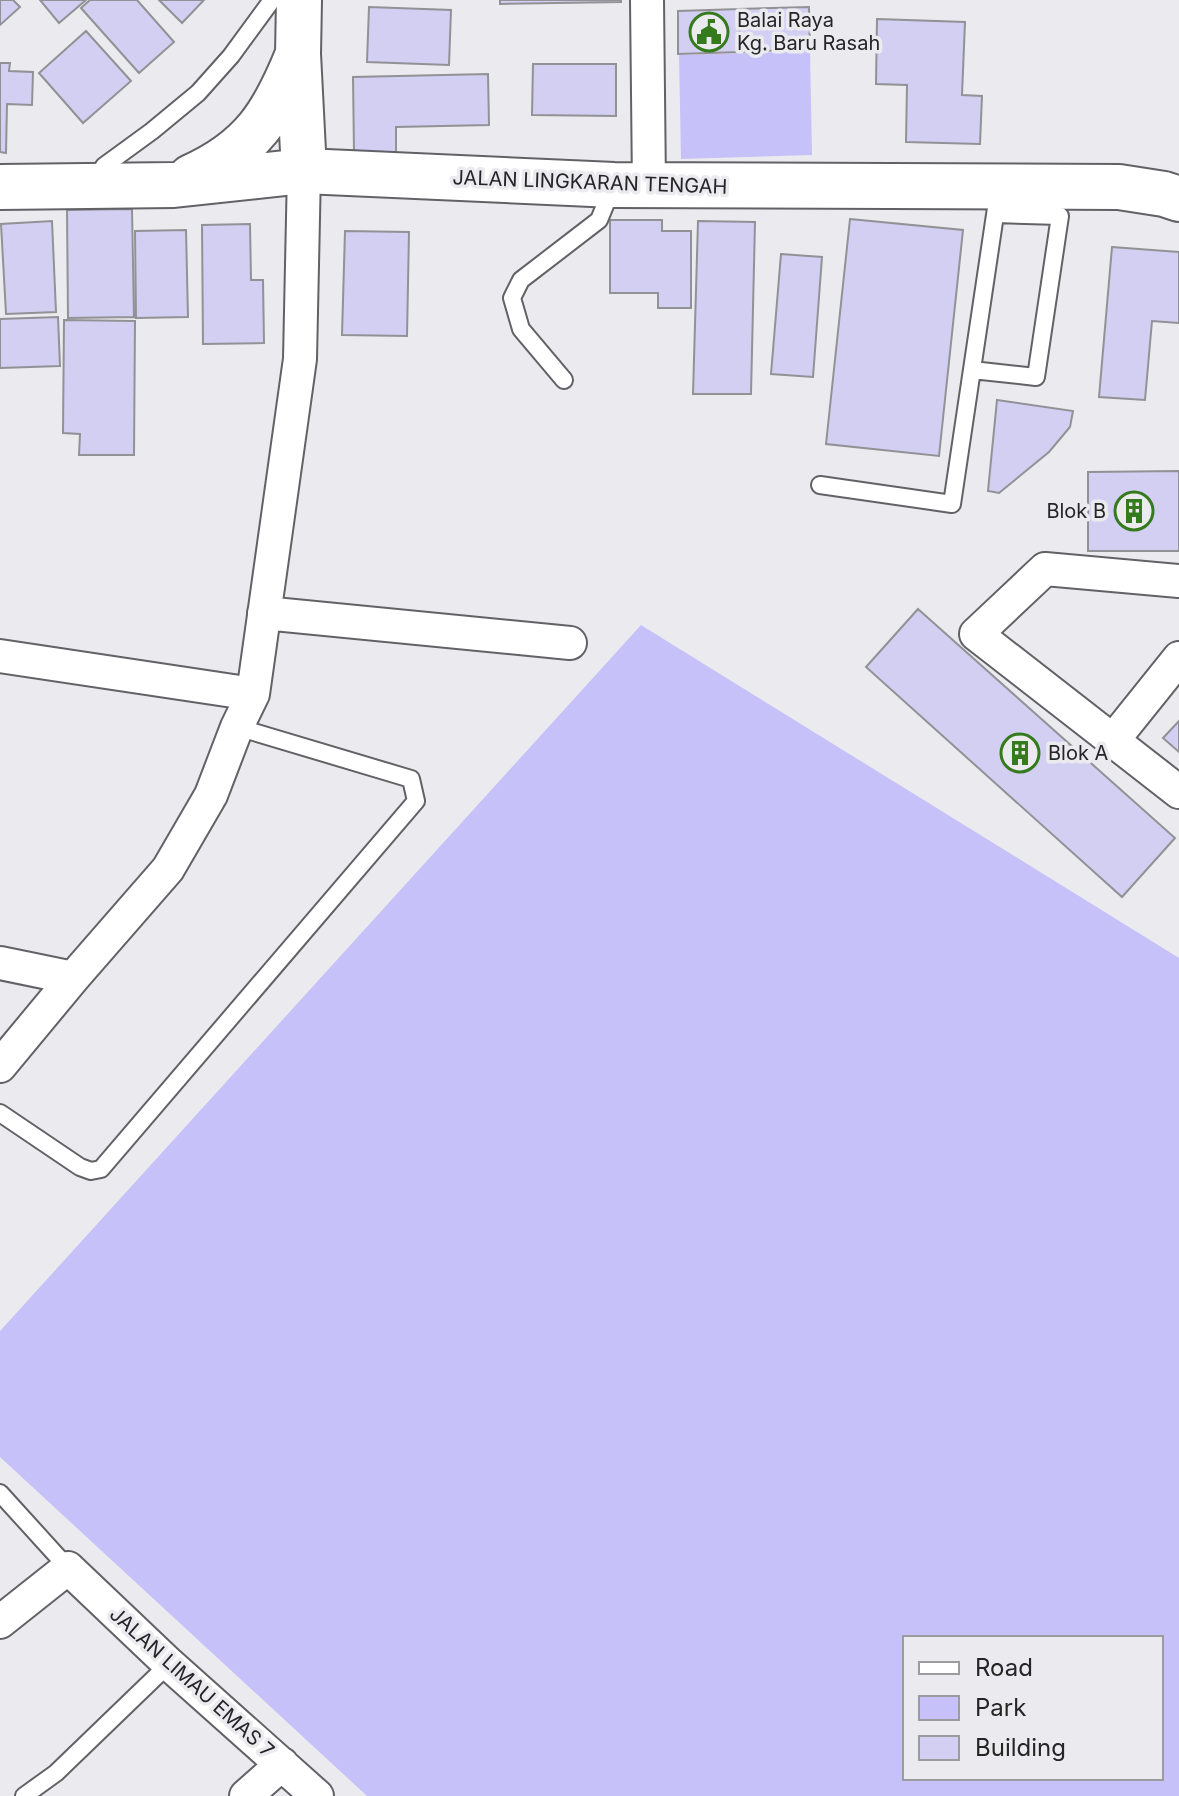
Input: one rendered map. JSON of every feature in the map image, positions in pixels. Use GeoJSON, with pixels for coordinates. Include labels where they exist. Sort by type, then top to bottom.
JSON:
{"type":"FeatureCollection","features":[{"type":"Feature","properties":{"kind":"street"},"geometry":{"type":"LineString","coordinates":[[0,1066],[168,869],[211,795],[253,694],[300,359],[304,171],[298,54],[299,0]]}},
{"type":"Feature","properties":{"kind":"street"},"geometry":{"type":"LineString","coordinates":[[632,186],[647,0]]}},
{"type":"Feature","properties":{"kind":"street"},"geometry":{"type":"LineString","coordinates":[[174,185],[217,166],[253,136],[281,98],[298,54]]}},
{"type":"Feature","properties":{"kind":"street","name":"JALAN LINGKARAN TENGAH"},"geometry":{"type":"LineString","coordinates":[[0,187],[174,185],[304,171],[998,200],[1119,187],[1179,199]]}},
{"type":"Feature","properties":{"kind":"street"},"geometry":{"type":"LineString","coordinates":[[1179,581],[1045,569],[976,634],[1179,792]]}},
{"type":"Feature","properties":{"kind":"street"},"geometry":{"type":"LineString","coordinates":[[264,613],[570,643]]}},
{"type":"Feature","properties":{"kind":"street"},"geometry":{"type":"LineString","coordinates":[[0,656],[253,694]]}},
{"type":"Feature","properties":{"kind":"street"},"geometry":{"type":"LineString","coordinates":[[1114,739],[1179,658]]}},
{"type":"Feature","properties":{"kind":"street"},"geometry":{"type":"LineString","coordinates":[[0,963],[73,978]]}},
{"type":"Feature","properties":{"kind":"street"},"geometry":{"type":"LineString","coordinates":[[0,1622],[68,1568]]}},
{"type":"Feature","properties":{"kind":"street","name":"JALAN LIMAU EMAS 7"},"geometry":{"type":"LineString","coordinates":[[68,1568],[169,1664],[317,1796]]}},
{"type":"Feature","properties":{"kind":"street"},"geometry":{"type":"LineString","coordinates":[[246,1796],[282,1764]]}},
{"type":"Feature","properties":{"kind":"lane"},"geometry":{"type":"LineString","coordinates":[[94,186],[104,166],[198,93],[231,56],[272,0]]}},
{"type":"Feature","properties":{"kind":"lane"},"geometry":{"type":"LineString","coordinates":[[564,380],[521,329],[512,298],[521,280],[599,220],[632,186]]}},
{"type":"Feature","properties":{"kind":"lane"},"geometry":{"type":"LineString","coordinates":[[820,485],[952,504],[972,370],[998,200],[1060,216],[1036,377],[972,370]]}},
{"type":"Feature","properties":{"kind":"lane"},"geometry":{"type":"LineString","coordinates":[[0,1113],[80,1167],[91,1171],[101,1169],[416,801],[411,779],[237,727]]}},
{"type":"Feature","properties":{"kind":"lane"},"geometry":{"type":"LineString","coordinates":[[0,1493],[68,1568]]}},
{"type":"Feature","properties":{"kind":"lane"},"geometry":{"type":"LineString","coordinates":[[24,1796],[56,1773],[169,1664]]}},
{"type":"Feature","properties":{"kind":"green space"},"geometry":{"type":"Polygon","coordinates":[[[810,51],[812,155],[681,159],[679,55],[810,51]]]}},
{"type":"Feature","properties":{"kind":"green space"},"geometry":{"type":"Polygon","coordinates":[[[641,625],[1179,958],[1179,1796],[367,1796],[0,1457],[0,1331],[641,625]]]}},
{"type":"Feature","properties":{"kind":"building"},"geometry":{"type":"Polygon","coordinates":[[[0,0],[13,0],[20,7],[0,25],[0,0]]]}},
{"type":"Feature","properties":{"kind":"building"},"geometry":{"type":"Polygon","coordinates":[[[40,0],[86,0],[59,23],[40,0]]]}},
{"type":"Feature","properties":{"kind":"building"},"geometry":{"type":"Polygon","coordinates":[[[90,0],[137,0],[174,42],[139,73],[81,8],[90,0]]]}},
{"type":"Feature","properties":{"kind":"building"},"geometry":{"type":"Polygon","coordinates":[[[159,0],[204,0],[182,23],[159,0]]]}},
{"type":"Feature","properties":{"kind":"building"},"geometry":{"type":"Polygon","coordinates":[[[500,0],[621,0],[621,2],[500,4],[500,0]]]}},
{"type":"Feature","properties":{"kind":"building"},"geometry":{"type":"Polygon","coordinates":[[[369,7],[451,10],[449,65],[367,62],[369,7]]]}},
{"type":"Feature","properties":{"kind":"building"},"geometry":{"type":"Polygon","coordinates":[[[809,7],[810,49],[740,52],[739,9],[809,7]]]}},
{"type":"Feature","properties":{"kind":"building","name":"Balai Raya Kg. Baru Rasah"},"geometry":{"type":"Polygon","coordinates":[[[739,9],[740,52],[678,54],[678,11],[739,9]]]}},
{"type":"Feature","properties":{"kind":"building"},"geometry":{"type":"Polygon","coordinates":[[[877,19],[965,22],[962,95],[982,96],[980,144],[906,142],[907,85],[876,84],[877,19]]]}},
{"type":"Feature","properties":{"kind":"building"},"geometry":{"type":"Polygon","coordinates":[[[86,31],[131,81],[83,123],[39,73],[86,31]]]}},
{"type":"Feature","properties":{"kind":"building"},"geometry":{"type":"Polygon","coordinates":[[[0,63],[10,63],[9,71],[33,72],[32,105],[7,104],[6,153],[0,152],[0,63]]]}},
{"type":"Feature","properties":{"kind":"building"},"geometry":{"type":"Polygon","coordinates":[[[533,64],[616,64],[616,116],[532,115],[533,64]]]}},
{"type":"Feature","properties":{"kind":"building"},"geometry":{"type":"Polygon","coordinates":[[[488,74],[489,125],[396,127],[396,152],[354,152],[353,77],[488,74]]]}},
{"type":"Feature","properties":{"kind":"building"},"geometry":{"type":"Polygon","coordinates":[[[132,209],[134,317],[68,318],[67,210],[132,209]]]}},
{"type":"Feature","properties":{"kind":"building"},"geometry":{"type":"Polygon","coordinates":[[[850,219],[963,230],[939,456],[826,444],[850,219]]]}},
{"type":"Feature","properties":{"kind":"building"},"geometry":{"type":"Polygon","coordinates":[[[610,220],[662,220],[662,231],[691,231],[691,308],[658,308],[658,293],[610,293],[610,220]]]}},
{"type":"Feature","properties":{"kind":"building"},"geometry":{"type":"Polygon","coordinates":[[[52,221],[56,312],[6,314],[1,224],[52,221]]]}},
{"type":"Feature","properties":{"kind":"building"},"geometry":{"type":"Polygon","coordinates":[[[698,221],[755,222],[751,394],[693,394],[698,221]]]}},
{"type":"Feature","properties":{"kind":"building"},"geometry":{"type":"Polygon","coordinates":[[[250,224],[251,280],[263,280],[264,343],[203,344],[202,225],[250,224]]]}},
{"type":"Feature","properties":{"kind":"building"},"geometry":{"type":"Polygon","coordinates":[[[186,230],[188,317],[136,318],[135,231],[186,230]]]}},
{"type":"Feature","properties":{"kind":"building"},"geometry":{"type":"Polygon","coordinates":[[[345,231],[409,232],[407,336],[342,335],[345,231]]]}},
{"type":"Feature","properties":{"kind":"building"},"geometry":{"type":"Polygon","coordinates":[[[1112,247],[1179,252],[1179,323],[1152,321],[1145,400],[1099,397],[1112,247]]]}},
{"type":"Feature","properties":{"kind":"building"},"geometry":{"type":"Polygon","coordinates":[[[781,254],[822,257],[813,377],[771,374],[781,254]]]}},
{"type":"Feature","properties":{"kind":"building"},"geometry":{"type":"Polygon","coordinates":[[[58,317],[60,366],[0,368],[0,319],[58,317]]]}},
{"type":"Feature","properties":{"kind":"building"},"geometry":{"type":"Polygon","coordinates":[[[64,320],[135,321],[134,455],[79,455],[80,434],[63,433],[64,320]]]}},
{"type":"Feature","properties":{"kind":"building"},"geometry":{"type":"Polygon","coordinates":[[[997,400],[1073,411],[1070,427],[1049,452],[999,493],[988,491],[997,400]]]}},
{"type":"Feature","properties":{"kind":"building","name":"Blok B"},"geometry":{"type":"Polygon","coordinates":[[[1179,471],[1179,551],[1088,551],[1088,472],[1179,471]]]}},
{"type":"Feature","properties":{"kind":"building","name":"Blok A"},"geometry":{"type":"Polygon","coordinates":[[[918,609],[1175,838],[1122,897],[866,667],[918,609]]]}},
{"type":"Feature","properties":{"kind":"building"},"geometry":{"type":"Polygon","coordinates":[[[1179,721],[1179,752],[1163,738],[1179,721]]]}},
{"type":"Feature","properties":{"kind":"place","name":"Balai Raya Kg. Baru Rasah"},"geometry":{"type":"Point","coordinates":[709,32]}},
{"type":"Feature","properties":{"kind":"place","name":"Blok B"},"geometry":{"type":"Point","coordinates":[1134,511]}},
{"type":"Feature","properties":{"kind":"place","name":"Blok A"},"geometry":{"type":"Point","coordinates":[1020,753]}}]}
